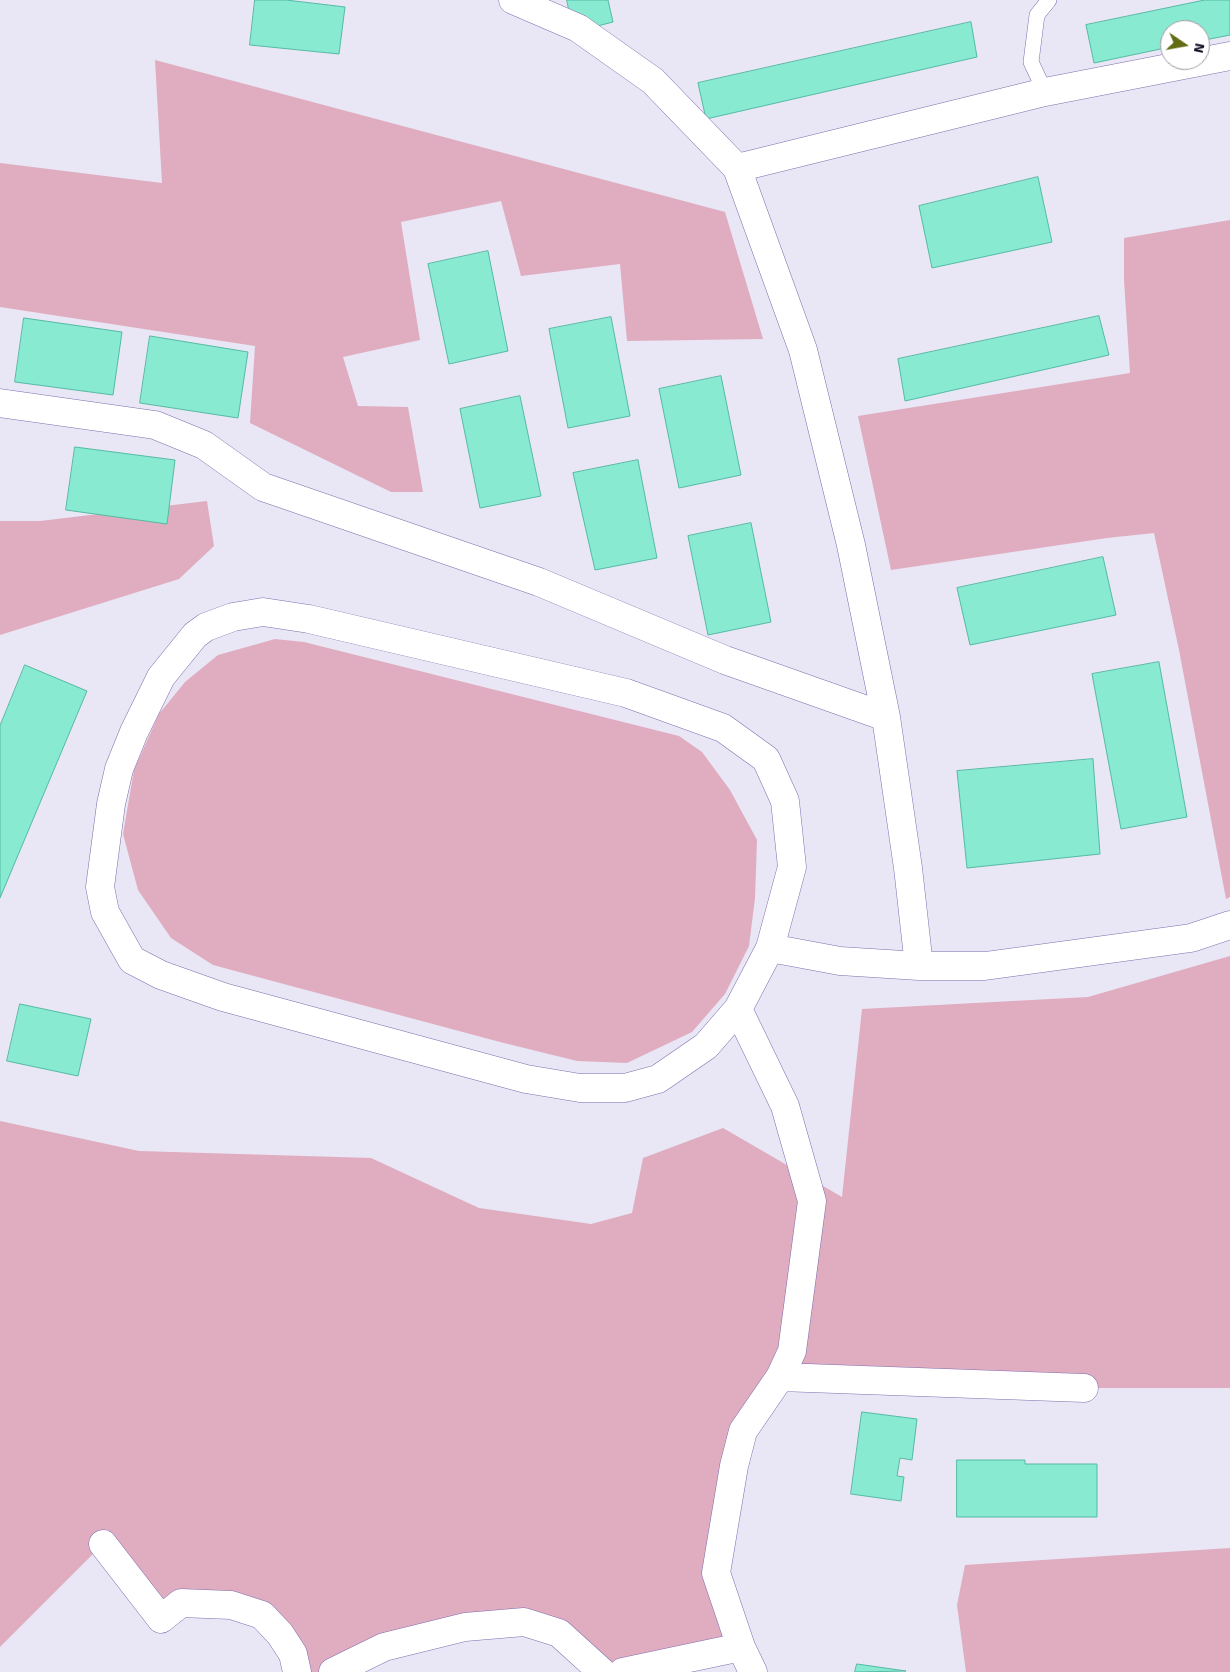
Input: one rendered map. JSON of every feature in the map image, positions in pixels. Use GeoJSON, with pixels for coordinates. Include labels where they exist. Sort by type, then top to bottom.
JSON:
{"type":"FeatureCollection","features":[{"type":"Feature","properties":{"kind":"street"},"geometry":{"type":"LineString","coordinates":[[513,0],[578,28],[653,81],[737,168],[804,350],[851,544],[886,717],[908,868],[919,966]]}},
{"type":"Feature","properties":{"kind":"street"},"geometry":{"type":"LineString","coordinates":[[737,168],[1045,92],[1230,56]]}},
{"type":"Feature","properties":{"kind":"street"},"geometry":{"type":"LineString","coordinates":[[0,403],[154,425],[204,445],[262,487],[539,582],[725,660],[886,717]]}},
{"type":"Feature","properties":{"kind":"street"},"geometry":{"type":"LineString","coordinates":[[263,612],[309,619],[626,693],[723,728],[766,759],[785,801],[792,867],[770,948],[738,1009],[706,1046],[658,1079],[625,1088],[580,1088],[526,1079],[223,997],[161,975],[132,960],[105,912],[100,887],[111,804],[119,769],[134,732],[161,677],[195,634],[206,627],[233,617],[263,612]]}},
{"type":"Feature","properties":{"kind":"street"},"geometry":{"type":"LineString","coordinates":[[770,948],[840,961],[919,966],[995,965],[1191,938],[1230,925]]}},
{"type":"Feature","properties":{"kind":"street"},"geometry":{"type":"LineString","coordinates":[[738,1009],[785,1106],[812,1200],[792,1351],[780,1376],[743,1431],[734,1466],[716,1573],[741,1647],[753,1672]]}},
{"type":"Feature","properties":{"kind":"street"},"geometry":{"type":"LineString","coordinates":[[780,1376],[1084,1388]]}},
{"type":"Feature","properties":{"kind":"street"},"geometry":{"type":"LineString","coordinates":[[103,1544],[161,1619],[181,1602],[231,1605],[262,1615],[280,1634],[293,1654],[297,1672]]}},
{"type":"Feature","properties":{"kind":"street"},"geometry":{"type":"LineString","coordinates":[[333,1672],[384,1647],[465,1627],[524,1622],[559,1633],[602,1672]]}},
{"type":"Feature","properties":{"kind":"street"},"geometry":{"type":"LineString","coordinates":[[623,1672],[741,1647]]}},
{"type":"Feature","properties":{"kind":"lane"},"geometry":{"type":"LineString","coordinates":[[1045,92],[1031,62],[1037,15],[1049,0]]}},
{"type":"Feature","properties":{"kind":"shaded area"},"geometry":{"type":"Polygon","coordinates":[[[155,60],[725,212],[763,339],[627,341],[620,264],[521,276],[501,201],[401,222],[420,340],[343,357],[358,406],[408,407],[423,492],[391,492],[250,423],[255,346],[0,307],[0,163],[162,183],[155,60]]]}},
{"type":"Feature","properties":{"kind":"shaded area"},"geometry":{"type":"Polygon","coordinates":[[[1230,220],[1230,897],[1226,899],[1179,650],[1154,533],[1107,538],[891,570],[858,416],[1130,373],[1124,280],[1124,238],[1230,220]]]}},
{"type":"Feature","properties":{"kind":"shaded area"},"geometry":{"type":"Polygon","coordinates":[[[207,501],[214,546],[179,579],[0,635],[0,521],[40,521],[207,501]]]}},
{"type":"Feature","properties":{"kind":"shaded area"},"geometry":{"type":"Polygon","coordinates":[[[275,639],[304,642],[679,736],[702,752],[730,790],[757,840],[755,898],[749,946],[725,994],[692,1032],[627,1063],[577,1061],[213,965],[171,938],[138,890],[123,834],[134,770],[159,714],[185,682],[218,655],[275,639]]]}},
{"type":"Feature","properties":{"kind":"shaded area"},"geometry":{"type":"Polygon","coordinates":[[[1230,956],[1230,1388],[1084,1388],[780,1377],[766,1397],[716,1573],[741,1647],[623,1672],[524,1622],[333,1672],[297,1672],[293,1654],[231,1605],[161,1619],[103,1544],[0,1647],[0,1121],[139,1151],[371,1158],[479,1208],[591,1224],[632,1213],[643,1158],[723,1128],[842,1197],[862,1009],[1088,997],[1230,956]]]}},
{"type":"Feature","properties":{"kind":"shaded area"},"geometry":{"type":"Polygon","coordinates":[[[1230,1548],[1230,1672],[966,1672],[957,1605],[965,1565],[1230,1548]]]}},
{"type":"Feature","properties":{"kind":"building"},"geometry":{"type":"Polygon","coordinates":[[[255,0],[286,0],[345,7],[339,54],[250,45],[255,0]]]}},
{"type":"Feature","properties":{"kind":"building"},"geometry":{"type":"Polygon","coordinates":[[[567,0],[608,0],[613,22],[574,32],[567,0]]]}},
{"type":"Feature","properties":{"kind":"building"},"geometry":{"type":"Polygon","coordinates":[[[1205,0],[1230,0],[1230,35],[1210,39],[1210,20],[1160,20],[1160,49],[1094,63],[1086,25],[1205,0]]]}},
{"type":"Feature","properties":{"kind":"building"},"geometry":{"type":"Polygon","coordinates":[[[971,22],[977,57],[706,119],[698,83],[971,22]]]}},
{"type":"Feature","properties":{"kind":"building"},"geometry":{"type":"Polygon","coordinates":[[[1038,177],[1052,242],[932,268],[919,206],[1038,177]]]}},
{"type":"Feature","properties":{"kind":"building"},"geometry":{"type":"Polygon","coordinates":[[[488,251],[508,351],[449,364],[428,264],[488,251]]]}},
{"type":"Feature","properties":{"kind":"building"},"geometry":{"type":"Polygon","coordinates":[[[1099,316],[1109,355],[905,401],[898,359],[1099,316]]]}},
{"type":"Feature","properties":{"kind":"building"},"geometry":{"type":"Polygon","coordinates":[[[611,317],[630,416],[568,428],[549,329],[611,317]]]}},
{"type":"Feature","properties":{"kind":"building"},"geometry":{"type":"Polygon","coordinates":[[[24,318],[122,332],[113,395],[15,382],[24,318]]]}},
{"type":"Feature","properties":{"kind":"building"},"geometry":{"type":"Polygon","coordinates":[[[150,336],[248,352],[238,418],[140,403],[150,336]]]}},
{"type":"Feature","properties":{"kind":"building"},"geometry":{"type":"Polygon","coordinates":[[[721,376],[741,475],[679,488],[659,389],[721,376]]]}},
{"type":"Feature","properties":{"kind":"building"},"geometry":{"type":"Polygon","coordinates":[[[520,396],[541,496],[480,508],[460,409],[520,396]]]}},
{"type":"Feature","properties":{"kind":"building"},"geometry":{"type":"Polygon","coordinates":[[[75,447],[175,460],[167,524],[66,510],[75,447]]]}},
{"type":"Feature","properties":{"kind":"building"},"geometry":{"type":"Polygon","coordinates":[[[638,460],[657,558],[595,570],[573,473],[638,460]]]}},
{"type":"Feature","properties":{"kind":"building"},"geometry":{"type":"Polygon","coordinates":[[[751,523],[771,622],[708,635],[688,536],[751,523]]]}},
{"type":"Feature","properties":{"kind":"building"},"geometry":{"type":"Polygon","coordinates":[[[1103,557],[1116,615],[970,645],[957,588],[1103,557]]]}},
{"type":"Feature","properties":{"kind":"building"},"geometry":{"type":"Polygon","coordinates":[[[1159,662],[1187,817],[1121,829],[1092,674],[1159,662]]]}},
{"type":"Feature","properties":{"kind":"building"},"geometry":{"type":"Polygon","coordinates":[[[25,665],[87,691],[0,898],[0,726],[25,665]]]}},
{"type":"Feature","properties":{"kind":"building"},"geometry":{"type":"Polygon","coordinates":[[[1093,759],[1100,854],[967,868],[957,771],[1093,759]]]}},
{"type":"Feature","properties":{"kind":"building"},"geometry":{"type":"Polygon","coordinates":[[[20,1004],[91,1019],[78,1076],[7,1061],[20,1004]]]}},
{"type":"Feature","properties":{"kind":"building"},"geometry":{"type":"Polygon","coordinates":[[[862,1412],[917,1419],[912,1460],[900,1458],[897,1476],[904,1477],[901,1501],[851,1494],[862,1412]]]}},
{"type":"Feature","properties":{"kind":"building"},"geometry":{"type":"Polygon","coordinates":[[[957,1460],[1025,1460],[1025,1464],[1097,1464],[1097,1517],[957,1517],[957,1460]]]}},
{"type":"Feature","properties":{"kind":"building"},"geometry":{"type":"Polygon","coordinates":[[[857,1664],[906,1671],[855,1672],[857,1664]]]}}]}
